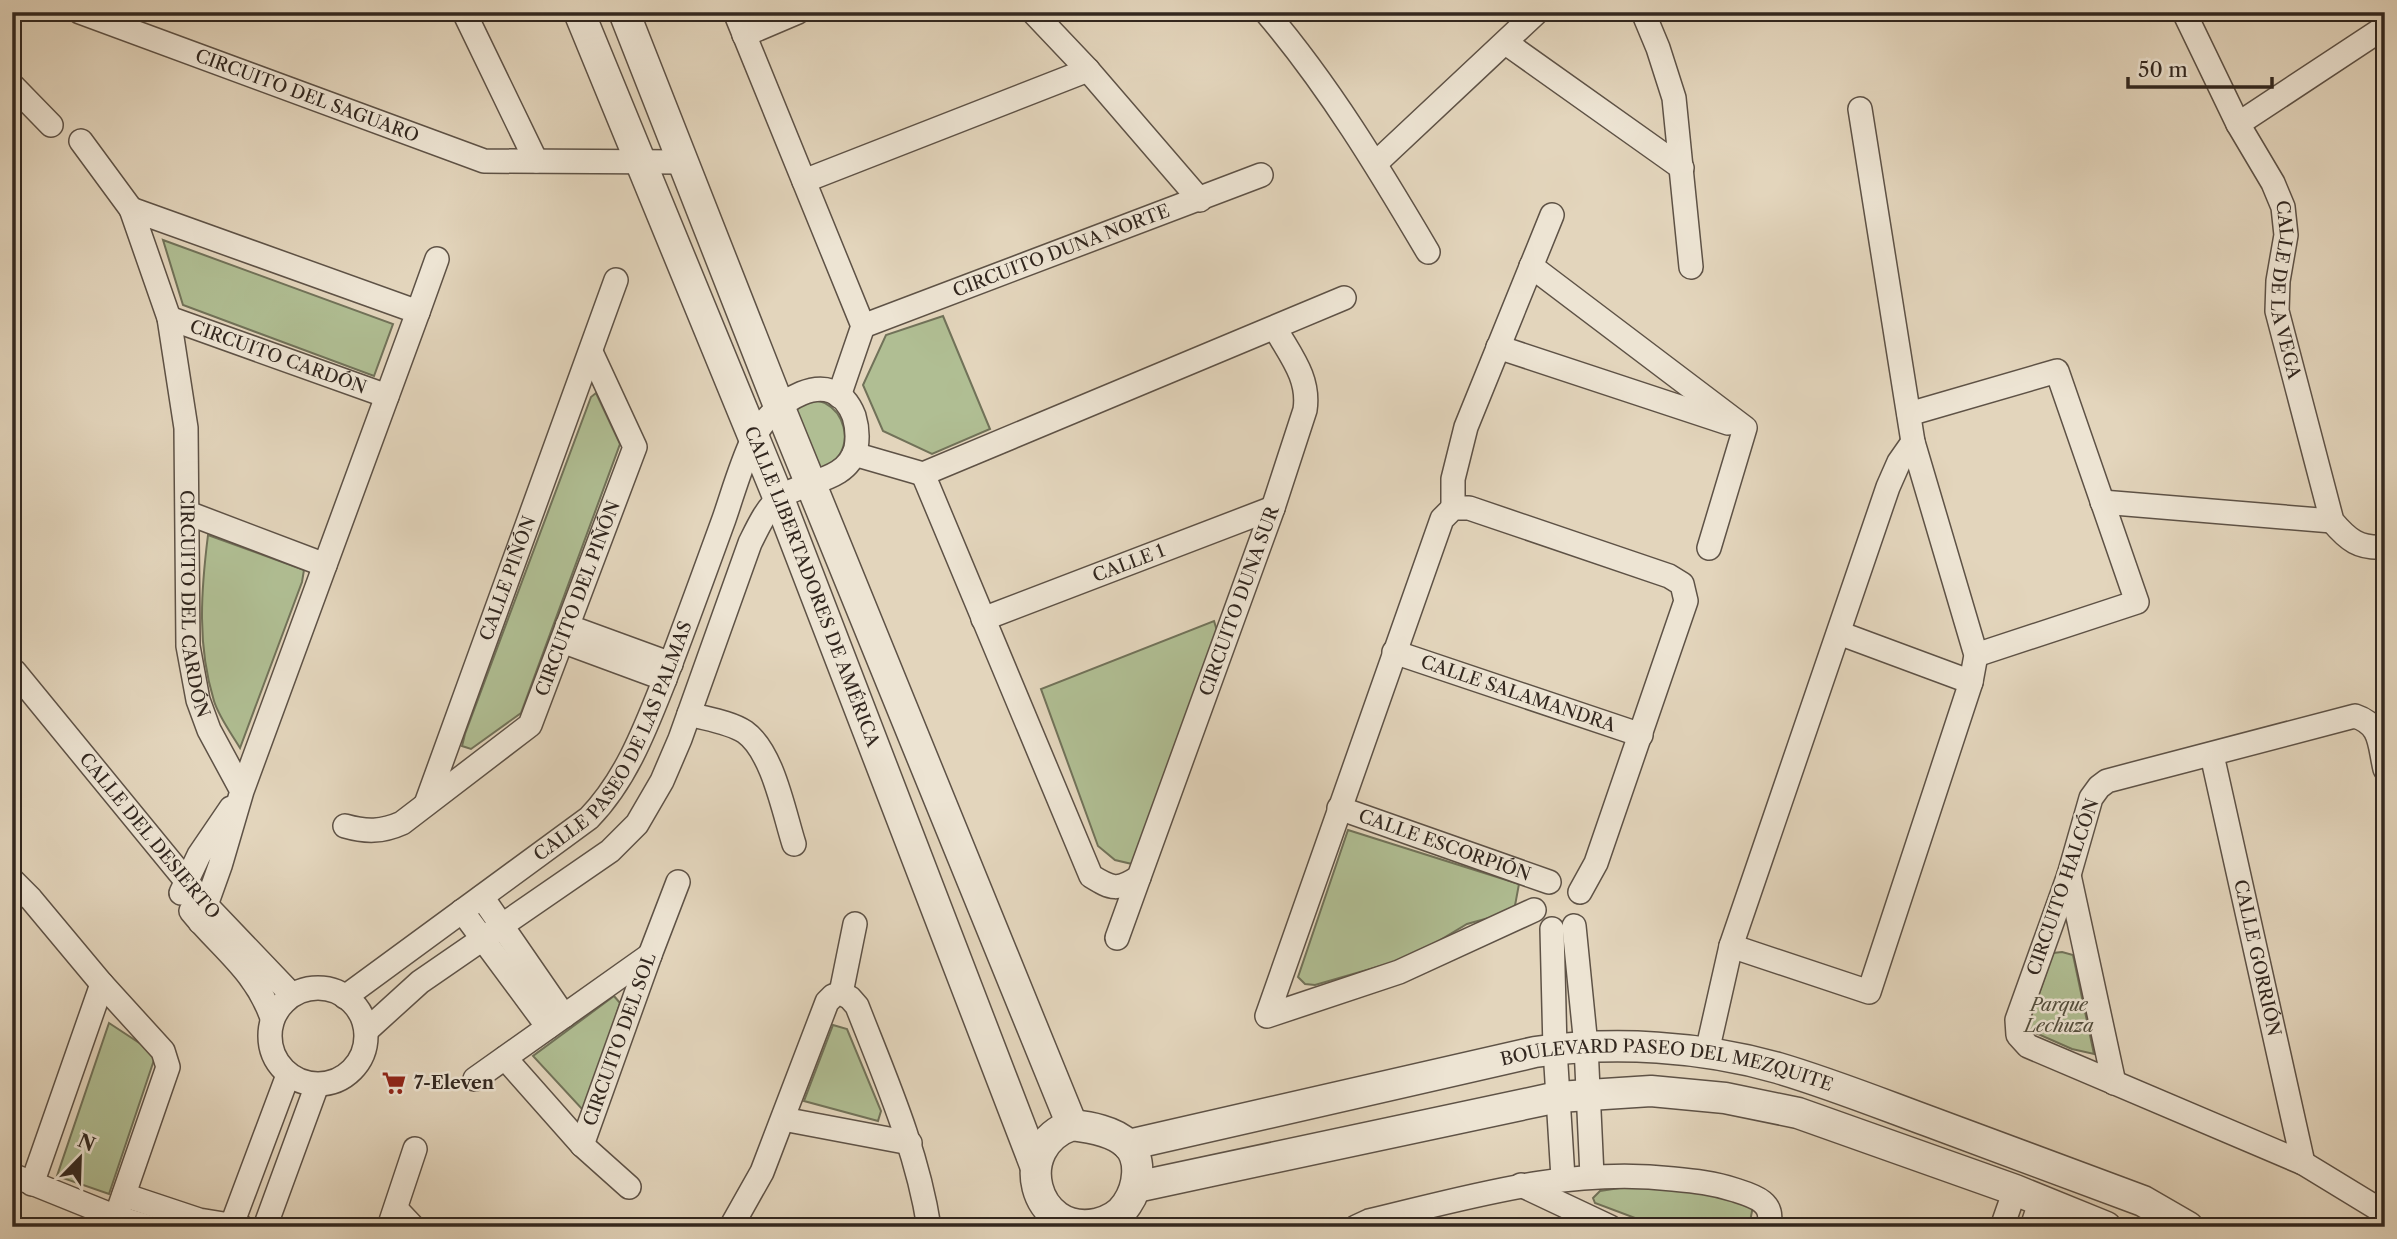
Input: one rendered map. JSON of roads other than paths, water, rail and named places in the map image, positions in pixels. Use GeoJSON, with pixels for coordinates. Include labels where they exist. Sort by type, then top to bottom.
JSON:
{"type":"FeatureCollection","features":[{"type":"Feature","properties":{"kind":"street","name":"CIRCUITO DEL SAGUARO"},"geometry":{"type":"LineString","coordinates":[[80,12],[484,161],[682,162]]}},
{"type":"Feature","properties":{"kind":"street"},"geometry":{"type":"LineString","coordinates":[[464,12],[536,161]]}},
{"type":"Feature","properties":{"kind":"street","name":"CALLE LIBERTADORES DE AMÉRICA"},"geometry":{"type":"LineString","coordinates":[[579,12],[779,499],[1035,1165]]}},
{"type":"Feature","properties":{"kind":"street","name":"CALLE LIBERTADORES DE AMÉRICA"},"geometry":{"type":"LineString","coordinates":[[624,12],[779,406],[1072,1125]]}},
{"type":"Feature","properties":{"kind":"street"},"geometry":{"type":"LineString","coordinates":[[735,12],[863,326],[839,396]]}},
{"type":"Feature","properties":{"kind":"street"},"geometry":{"type":"LineString","coordinates":[[744,34],[798,12]]}},
{"type":"Feature","properties":{"kind":"street"},"geometry":{"type":"LineString","coordinates":[[1033,12],[1088,70],[1200,200]]}},
{"type":"Feature","properties":{"kind":"street"},"geometry":{"type":"LineString","coordinates":[[1376,163],[1537,12]]}},
{"type":"Feature","properties":{"kind":"street"},"geometry":{"type":"LineString","coordinates":[[1643,12],[1674,97],[1691,267]]}},
{"type":"Feature","properties":{"kind":"street","name":"CALLE DE LA VEGA"},"geometry":{"type":"LineString","coordinates":[[2184,12],[2238,124],[2273,183],[2283,207],[2286,235],[2278,281],[2277,310],[2332,522]]}},
{"type":"Feature","properties":{"kind":"street"},"geometry":{"type":"LineString","coordinates":[[1273,15],[1376,163],[1428,251]]}},
{"type":"Feature","properties":{"kind":"street"},"geometry":{"type":"LineString","coordinates":[[2238,124],[2385,27]]}},
{"type":"Feature","properties":{"kind":"street"},"geometry":{"type":"LineString","coordinates":[[1506,43],[1682,168]]}},
{"type":"Feature","properties":{"kind":"street"},"geometry":{"type":"LineString","coordinates":[[804,181],[1088,70]]}},
{"type":"Feature","properties":{"kind":"street"},"geometry":{"type":"LineString","coordinates":[[12,85],[51,125]]}},
{"type":"Feature","properties":{"kind":"street"},"geometry":{"type":"LineString","coordinates":[[1731,946],[1869,992],[1971,682],[1976,656],[1913,442],[1860,109]]}},
{"type":"Feature","properties":{"kind":"street"},"geometry":{"type":"LineString","coordinates":[[80,141],[131,209],[418,312]]}},
{"type":"Feature","properties":{"kind":"street","name":"CIRCUITO DUNA NORTE"},"geometry":{"type":"LineString","coordinates":[[863,326],[1261,175]]}},
{"type":"Feature","properties":{"kind":"street","name":"CIRCUITO DEL CARDÓN"},"geometry":{"type":"LineString","coordinates":[[131,209],[169,318],[186,428],[188,646],[195,687],[209,730],[242,791]]}},
{"type":"Feature","properties":{"kind":"street"},"geometry":{"type":"LineString","coordinates":[[1534,910],[1399,972],[1267,1016],[1442,519],[1453,508],[1453,479],[1466,427],[1552,215]]}},
{"type":"Feature","properties":{"kind":"street"},"geometry":{"type":"LineString","coordinates":[[203,913],[242,791],[438,258]]}},
{"type":"Feature","properties":{"kind":"street"},"geometry":{"type":"LineString","coordinates":[[1531,266],[1745,428]]}},
{"type":"Feature","properties":{"kind":"street","name":"CALLE PIÑÓN"},"geometry":{"type":"LineString","coordinates":[[426,804],[616,280]]}},
{"type":"Feature","properties":{"kind":"street"},"geometry":{"type":"LineString","coordinates":[[779,406],[801,392],[827,391],[839,396],[852,412],[856,423],[857,443],[854,454],[923,474],[1344,298]]}},
{"type":"Feature","properties":{"kind":"street","name":"CIRCUITO CARDÓN"},"geometry":{"type":"LineString","coordinates":[[169,318],[387,396]]}},
{"type":"Feature","properties":{"kind":"street","name":"CIRCUITO DUNA SUR"},"geometry":{"type":"LineString","coordinates":[[1117,938],[1273,508],[1305,410],[1307,394],[1304,381],[1275,328]]}},
{"type":"Feature","properties":{"kind":"street"},"geometry":{"type":"LineString","coordinates":[[1498,347],[1745,428]]}},
{"type":"Feature","properties":{"kind":"street","name":"CIRCUITO DEL PIÑÓN"},"geometry":{"type":"LineString","coordinates":[[345,826],[363,831],[387,830],[402,823],[530,725],[635,447],[591,352]]}},
{"type":"Feature","properties":{"kind":"street"},"geometry":{"type":"LineString","coordinates":[[1909,414],[2057,371],[2137,602],[1976,656]]}},
{"type":"Feature","properties":{"kind":"street","name":"CALLE PASEO DE LAS PALMAS"},"geometry":{"type":"LineString","coordinates":[[345,997],[589,818],[608,799],[647,725],[754,437],[779,406]]}},
{"type":"Feature","properties":{"kind":"street"},"geometry":{"type":"LineString","coordinates":[[1709,548],[1745,428]]}},
{"type":"Feature","properties":{"kind":"street"},"geometry":{"type":"LineString","coordinates":[[1707,1052],[1731,946],[1888,487],[1899,462],[1913,442]]}},
{"type":"Feature","properties":{"kind":"street","name":"CALLE PASEO DE LAS PALMAS"},"geometry":{"type":"LineString","coordinates":[[366,1031],[420,982],[610,851],[637,824],[662,781],[680,739],[750,542],[763,517],[779,499],[847,466],[854,454]]}},
{"type":"Feature","properties":{"kind":"street"},"geometry":{"type":"LineString","coordinates":[[923,474],[1091,876],[1108,886],[1124,887],[1139,877]]}},
{"type":"Feature","properties":{"kind":"street"},"geometry":{"type":"LineString","coordinates":[[2102,502],[2332,522],[2344,536],[2360,546],[2385,547]]}},
{"type":"Feature","properties":{"kind":"street","name":"CALLE 1"},"geometry":{"type":"LineString","coordinates":[[983,619],[1273,508]]}},
{"type":"Feature","properties":{"kind":"street"},"geometry":{"type":"LineString","coordinates":[[1453,508],[1469,508],[1669,576],[1682,584],[1686,601],[1596,863],[1580,892]]}},
{"type":"Feature","properties":{"kind":"street"},"geometry":{"type":"LineString","coordinates":[[188,513],[326,565]]}},
{"type":"Feature","properties":{"kind":"street"},"geometry":{"type":"LineString","coordinates":[[565,633],[671,663],[710,657]]}},
{"type":"Feature","properties":{"kind":"street"},"geometry":{"type":"LineString","coordinates":[[1839,633],[1971,682]]}},
{"type":"Feature","properties":{"kind":"street","name":"CALLE SALAMANDRA"},"geometry":{"type":"LineString","coordinates":[[1394,652],[1641,735]]}},
{"type":"Feature","properties":{"kind":"street","name":"CALLE DEL DESIERTO"},"geometry":{"type":"LineString","coordinates":[[13,675],[23,701],[102,788],[256,982],[272,1018]]}},
{"type":"Feature","properties":{"kind":"street"},"geometry":{"type":"LineString","coordinates":[[689,713],[734,726],[756,742],[766,756],[794,845]]}},
{"type":"Feature","properties":{"kind":"street","name":"CIRCUITO HALCÓN"},"geometry":{"type":"LineString","coordinates":[[2385,769],[2375,728],[2355,716],[2107,781],[2099,786],[2091,798],[2069,875],[2017,1020],[2018,1035],[2028,1046],[2303,1163],[2385,1213]]}},
{"type":"Feature","properties":{"kind":"street"},"geometry":{"type":"LineString","coordinates":[[647,725],[680,739]]}},
{"type":"Feature","properties":{"kind":"street","name":"CALLE GORRIÓN"},"geometry":{"type":"LineString","coordinates":[[2212,755],[2303,1163]]}},
{"type":"Feature","properties":{"kind":"street"},"geometry":{"type":"LineString","coordinates":[[183,888],[198,855],[242,791]]}},
{"type":"Feature","properties":{"kind":"street","name":"CALLE ESCORPIÓN"},"geometry":{"type":"LineString","coordinates":[[1339,808],[1549,882]]}},
{"type":"Feature","properties":{"kind":"street"},"geometry":{"type":"LineString","coordinates":[[2069,875],[2114,1083]]}},
{"type":"Feature","properties":{"kind":"street"},"geometry":{"type":"LineString","coordinates":[[12,880],[32,899],[163,1051],[168,1067],[118,1213]]}},
{"type":"Feature","properties":{"kind":"street"},"geometry":{"type":"LineString","coordinates":[[1566,881],[1580,892],[1584,900],[1584,910],[1580,919],[1563,927],[1538,919],[1534,910],[1535,899],[1540,889],[1549,882],[1566,881]]}},
{"type":"Feature","properties":{"kind":"street"},"geometry":{"type":"LineString","coordinates":[[650,955],[678,882]]}},
{"type":"Feature","properties":{"kind":"street"},"geometry":{"type":"LineString","coordinates":[[482,897],[492,932],[556,1022]]}},
{"type":"Feature","properties":{"kind":"street"},"geometry":{"type":"LineString","coordinates":[[462,911],[492,932]]}},
{"type":"Feature","properties":{"kind":"street","name":"CALLE DEL DESIERTO"},"geometry":{"type":"LineString","coordinates":[[203,913],[291,994]]}},
{"type":"Feature","properties":{"kind":"street"},"geometry":{"type":"LineString","coordinates":[[841,993],[855,924]]}},
{"type":"Feature","properties":{"kind":"street"},"geometry":{"type":"LineString","coordinates":[[1563,927],[1586,1046],[1592,1176]]}},
{"type":"Feature","properties":{"kind":"street"},"geometry":{"type":"LineString","coordinates":[[1563,927],[1555,1049],[1563,1178]]}},
{"type":"Feature","properties":{"kind":"street","name":"CIRCUITO DEL SOL"},"geometry":{"type":"LineString","coordinates":[[629,1187],[582,1144],[505,1058],[650,955]]}},
{"type":"Feature","properties":{"kind":"street","name":"CIRCUITO DEL SOL"},"geometry":{"type":"LineString","coordinates":[[582,1144],[650,955]]}},
{"type":"Feature","properties":{"kind":"street"},"geometry":{"type":"LineString","coordinates":[[103,984],[22,1179],[118,1213],[149,1227]]}},
{"type":"Feature","properties":{"kind":"street"},"geometry":{"type":"LineString","coordinates":[[323,987],[345,997],[353,1002],[362,1015],[366,1031],[365,1048],[359,1063],[340,1079],[317,1085],[288,1075],[277,1063],[271,1049],[269,1033],[272,1018],[280,1005],[291,994],[307,988],[323,987]]}},
{"type":"Feature","properties":{"kind":"street"},"geometry":{"type":"LineString","coordinates":[[731,1227],[762,1172],[827,1002],[841,993],[857,1006],[910,1143],[929,1227]]}},
{"type":"Feature","properties":{"kind":"street","name":"BOULEVARD PASEO DEL MEZQUITE"},"geometry":{"type":"LineString","coordinates":[[1128,1145],[1555,1049],[1586,1046],[1658,1048],[1707,1052],[1776,1068],[1851,1093],[2143,1200],[2188,1227]]}},
{"type":"Feature","properties":{"kind":"street"},"geometry":{"type":"LineString","coordinates":[[475,1079],[505,1058]]}},
{"type":"Feature","properties":{"kind":"street"},"geometry":{"type":"LineString","coordinates":[[118,1213],[235,1226],[288,1075]]}},
{"type":"Feature","properties":{"kind":"street"},"geometry":{"type":"LineString","coordinates":[[265,1227],[317,1085]]}},
{"type":"Feature","properties":{"kind":"street","name":"BOULEVARD PASEO DEL MEZQUITE"},"geometry":{"type":"LineString","coordinates":[[1136,1187],[1558,1097],[1651,1091],[1726,1098],[1798,1113],[2029,1206],[2106,1227]]}},
{"type":"Feature","properties":{"kind":"street"},"geometry":{"type":"LineString","coordinates":[[783,1119],[910,1143]]}},
{"type":"Feature","properties":{"kind":"street"},"geometry":{"type":"LineString","coordinates":[[1072,1125],[1101,1131],[1128,1145],[1136,1165],[1136,1187],[1125,1208],[1103,1224],[1081,1225],[1048,1218],[1037,1189],[1035,1165],[1048,1140],[1063,1128],[1072,1125]]}},
{"type":"Feature","properties":{"kind":"street"},"geometry":{"type":"LineString","coordinates":[[413,1227],[393,1218],[415,1149]]}},
{"type":"Feature","properties":{"kind":"street"},"geometry":{"type":"LineString","coordinates":[[1356,1227],[1369,1221],[1521,1185],[1563,1178],[1642,1175],[1716,1183],[1758,1197],[1768,1207],[1769,1227]]}},
{"type":"Feature","properties":{"kind":"street"},"geometry":{"type":"LineString","coordinates":[[1521,1185],[1610,1227]]}},
{"type":"Feature","properties":{"kind":"street"},"geometry":{"type":"LineString","coordinates":[[2002,1227],[2029,1206]]}},
{"type":"Feature","properties":{"kind":"place","name":"7-Eleven"},"geometry":{"type":"Point","coordinates":[394,1083]}},
{"type":"Feature","properties":{"kind":"park label","name":"Parque Lechuza"},"geometry":{"type":"Point","coordinates":[2059,1015]}}]}
